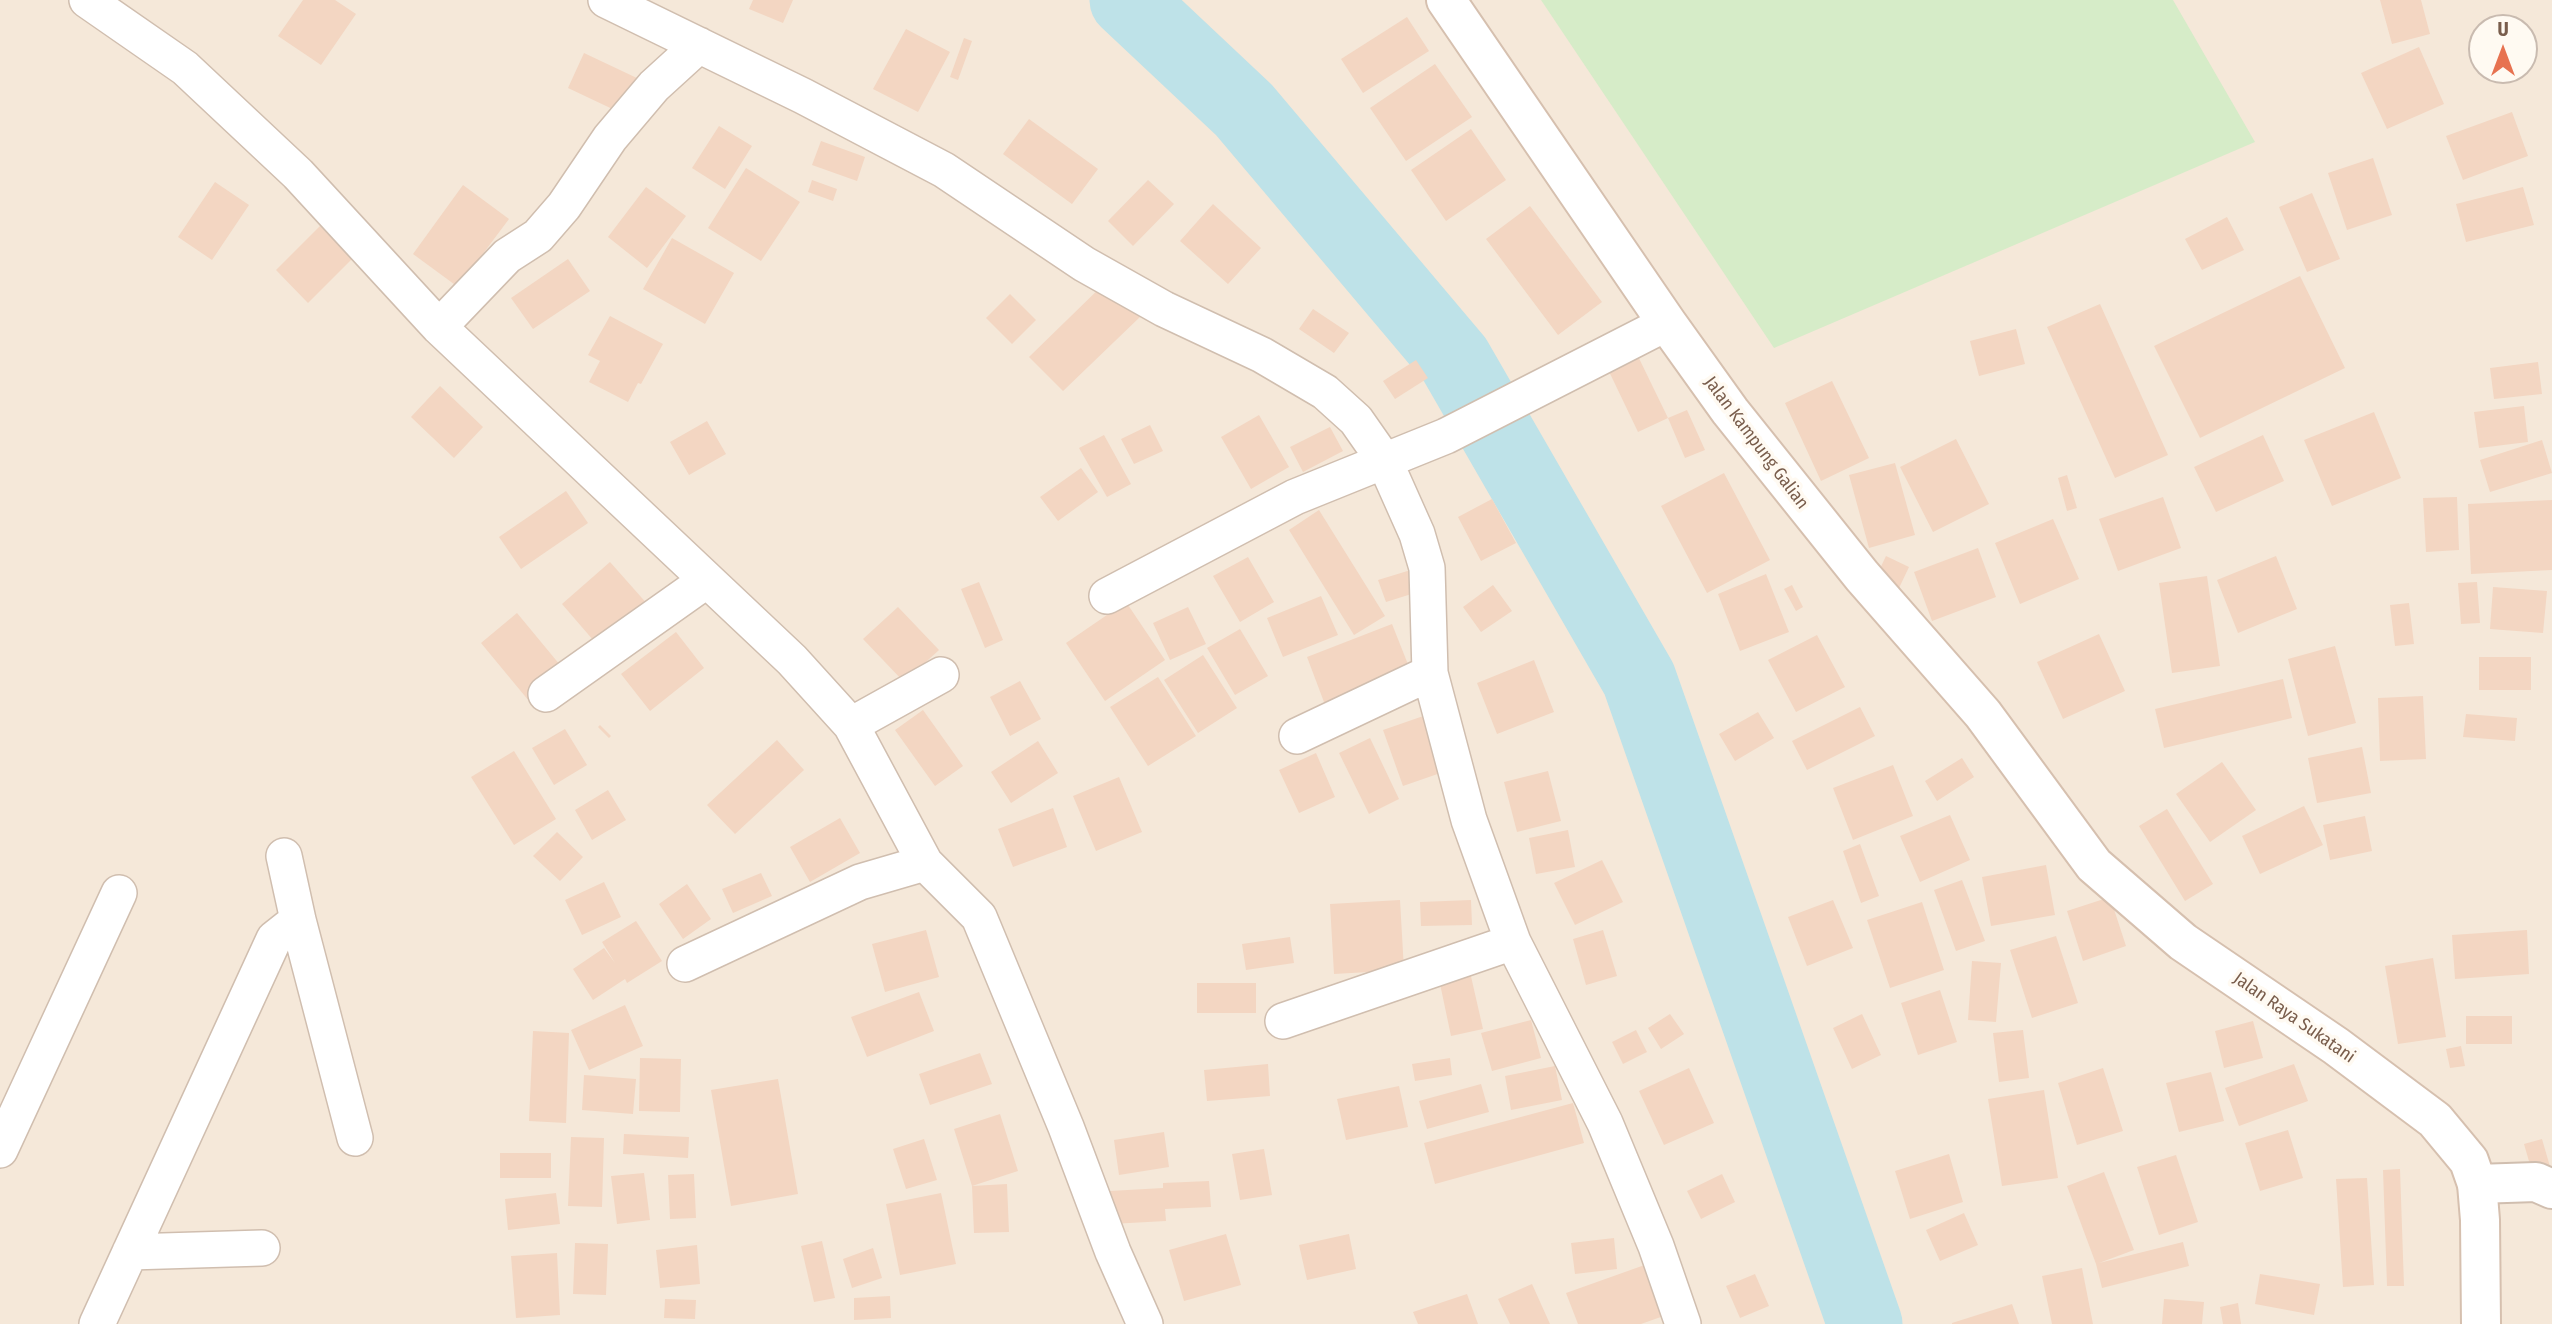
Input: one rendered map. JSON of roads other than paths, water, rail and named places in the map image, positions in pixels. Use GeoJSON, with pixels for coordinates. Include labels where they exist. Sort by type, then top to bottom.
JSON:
{"type":"FeatureCollection","features":[{"type":"Feature","properties":{"kind":"main road","name":"Jalan Kampung Galian"},"geometry":{"type":"LineString","coordinates":[[1446,0],[1667,323],[1773,468],[1862,576],[1983,714],[2094,865]]}},
{"type":"Feature","properties":{"kind":"main road","name":"Jalan Raya Sukatani"},"geometry":{"type":"LineString","coordinates":[[2094,865],[2183,942],[2336,1046],[2435,1120],[2469,1161],[2477,1184],[2481,1324]]}},
{"type":"Feature","properties":{"kind":"main road"},"geometry":{"type":"LineString","coordinates":[[2477,1184],[2547,1184]]}},
{"type":"Feature","properties":{"kind":"street"},"geometry":{"type":"LineString","coordinates":[[87,0],[185,68],[298,174],[439,327],[792,660],[852,725],[925,863],[979,917],[1066,1127],[1113,1252],[1145,1324]]}},
{"type":"Feature","properties":{"kind":"street"},"geometry":{"type":"LineString","coordinates":[[606,0],[803,96],[943,170],[1084,264],[1164,309],[1262,355],[1325,392],[1356,420],[1384,460],[1417,534],[1427,568],[1430,673],[1469,820],[1513,942],[1605,1123],[1656,1246],[1683,1324]]}},
{"type":"Feature","properties":{"kind":"street"},"geometry":{"type":"LineString","coordinates":[[439,327],[507,256],[538,236],[564,206],[610,138],[654,86],[699,45]]}},
{"type":"Feature","properties":{"kind":"street"},"geometry":{"type":"LineString","coordinates":[[1107,596],[1295,497],[1446,436],[1667,323]]}},
{"type":"Feature","properties":{"kind":"street"},"geometry":{"type":"LineString","coordinates":[[546,694],[707,580]]}},
{"type":"Feature","properties":{"kind":"street"},"geometry":{"type":"LineString","coordinates":[[1297,736],[1430,673]]}},
{"type":"Feature","properties":{"kind":"street"},"geometry":{"type":"LineString","coordinates":[[852,725],[942,675]]}},
{"type":"Feature","properties":{"kind":"street"},"geometry":{"type":"LineString","coordinates":[[284,856],[355,1138]]}},
{"type":"Feature","properties":{"kind":"street"},"geometry":{"type":"LineString","coordinates":[[685,964],[860,882],[925,863]]}},
{"type":"Feature","properties":{"kind":"street"},"geometry":{"type":"LineString","coordinates":[[0,1150],[119,893]]}},
{"type":"Feature","properties":{"kind":"street"},"geometry":{"type":"LineString","coordinates":[[97,1324],[274,939],[298,920]]}},
{"type":"Feature","properties":{"kind":"street"},"geometry":{"type":"LineString","coordinates":[[1283,1021],[1513,942]]}},
{"type":"Feature","properties":{"kind":"street"},"geometry":{"type":"LineString","coordinates":[[124,1265],[262,1248]]}},
{"type":"Feature","properties":{"kind":"street"},"geometry":{"type":"LineString","coordinates":[[121,1324],[124,1265]]}},
{"type":"Feature","properties":{"kind":"waterway"},"geometry":{"type":"LineString","coordinates":[[1127,0],[1244,110],[1455,360],[1639,679],[1865,1324]]}}]}
